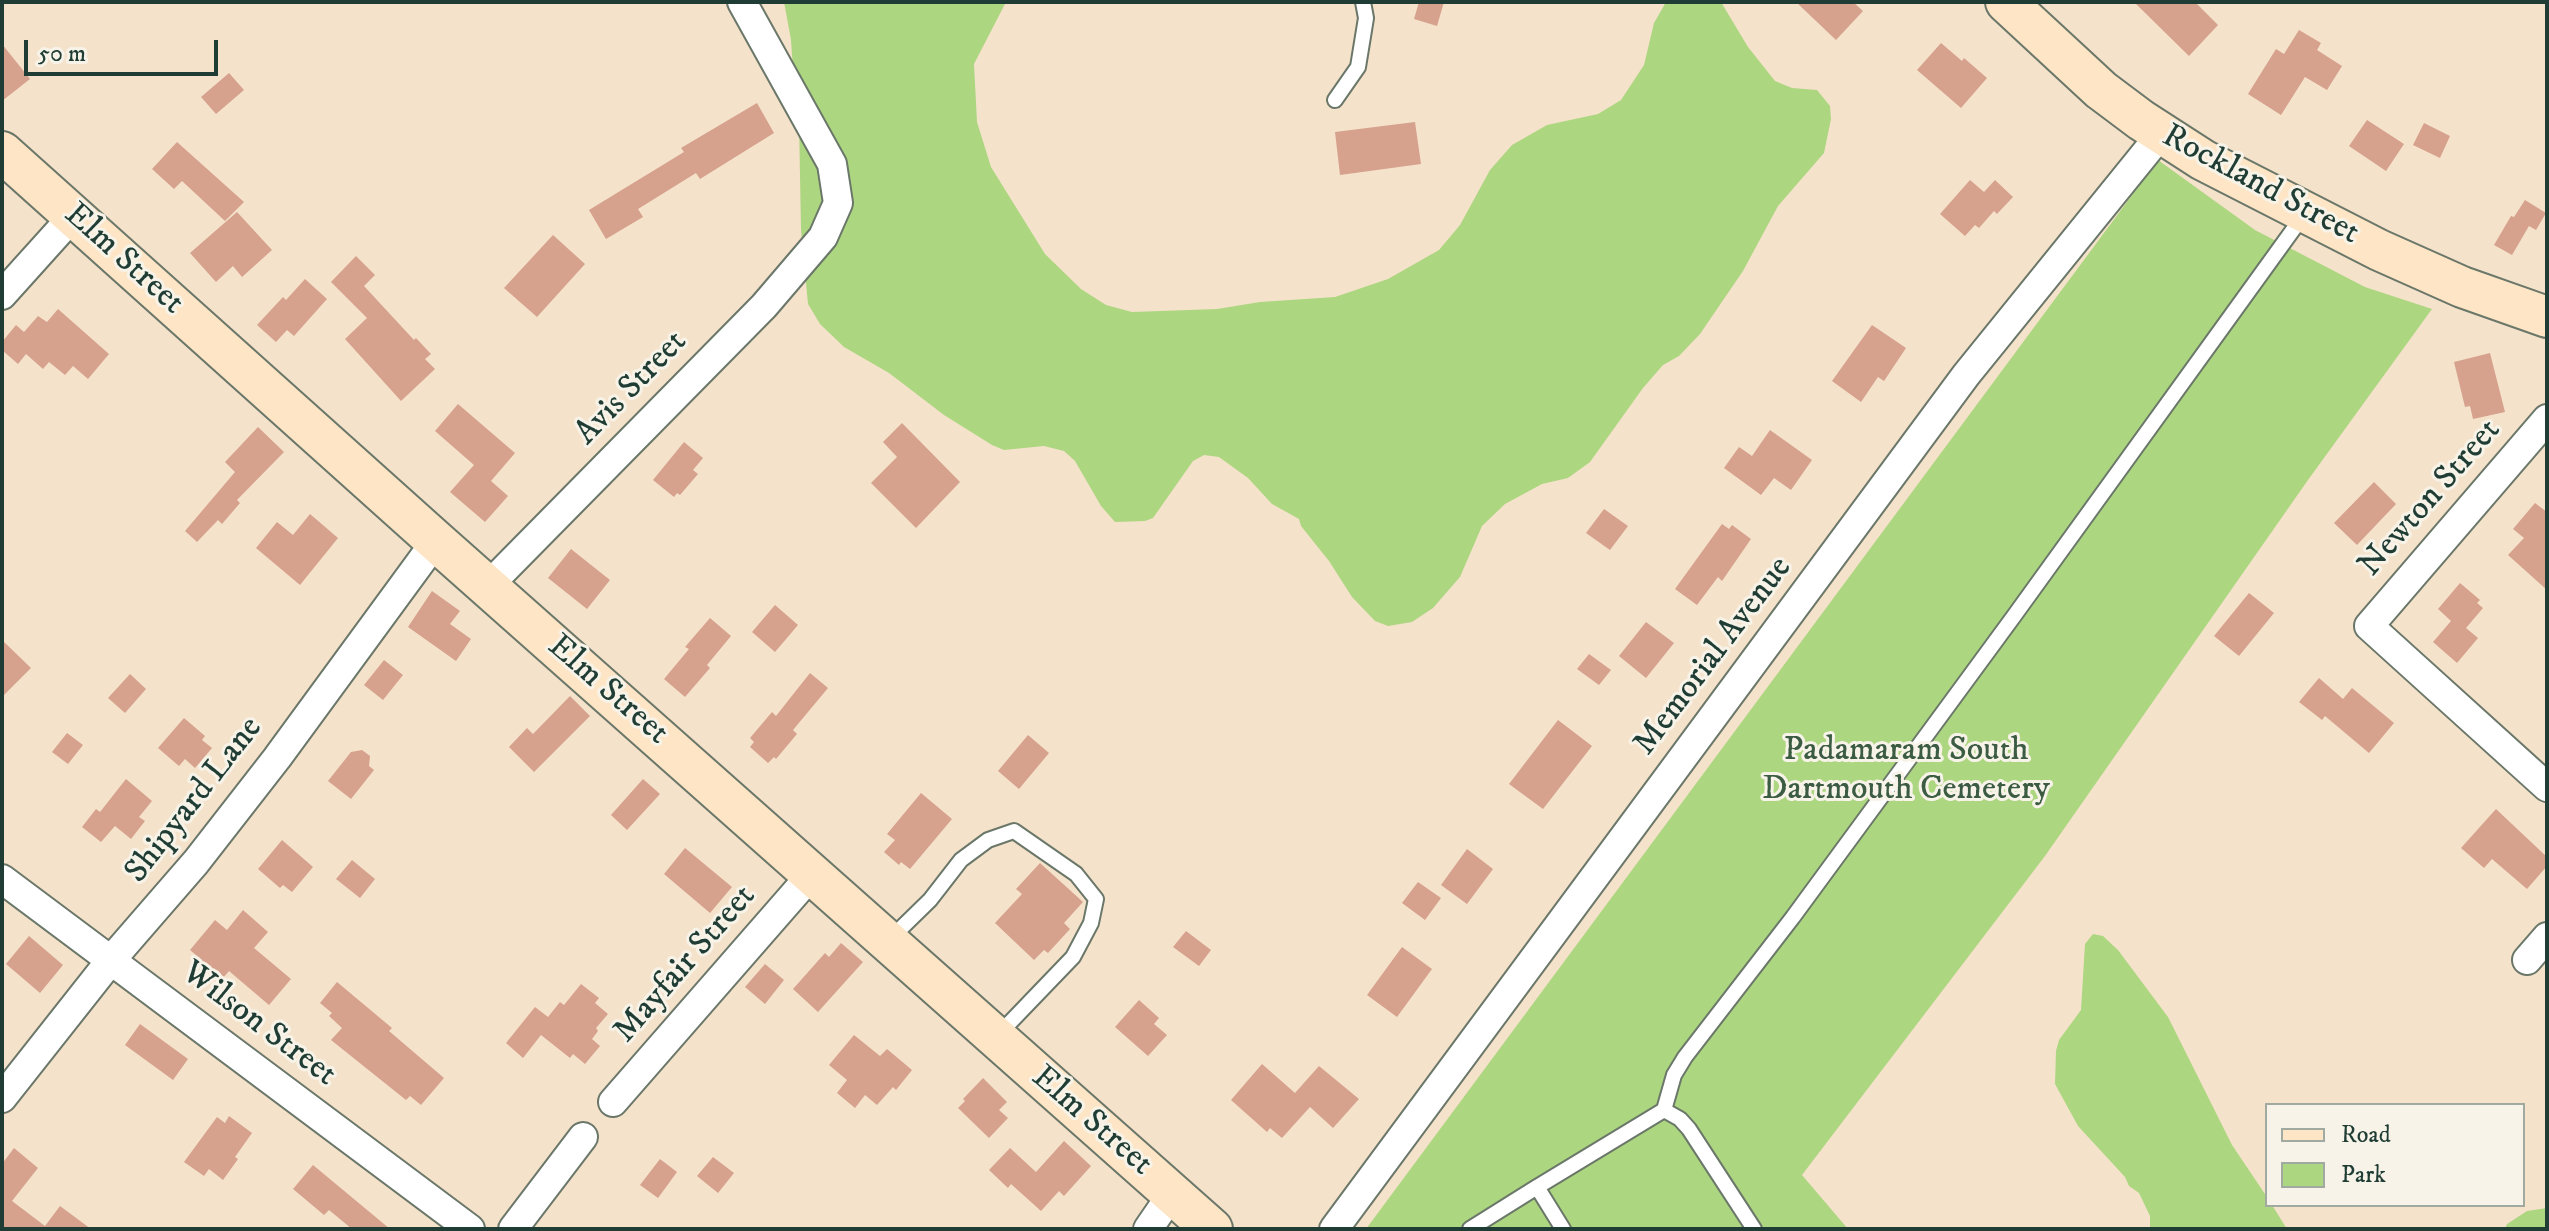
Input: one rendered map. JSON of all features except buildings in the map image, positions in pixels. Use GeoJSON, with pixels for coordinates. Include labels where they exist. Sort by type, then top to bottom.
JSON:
{"type":"FeatureCollection","features":[{"type":"Feature","properties":{"kind":"street","name":"Avis Street"},"geometry":{"type":"LineString","coordinates":[[487,587],[764,306],[823,237],[838,203],[832,164],[742,2]]}},
{"type":"Feature","properties":{"kind":"street","name":"Rockland Street"},"geometry":{"type":"LineString","coordinates":[[2006,2],[2101,90],[2161,134],[2230,174],[2425,271],[2547,317]]}},
{"type":"Feature","properties":{"kind":"street","name":"Memorial Avenue"},"geometry":{"type":"LineString","coordinates":[[1334,1229],[1966,375],[2161,134]]}},
{"type":"Feature","properties":{"kind":"street","name":"Elm Street"},"geometry":{"type":"LineString","coordinates":[[2,152],[487,587],[1212,1229]]}},
{"type":"Feature","properties":{"kind":"street"},"geometry":{"type":"LineString","coordinates":[[2,295],[74,215]]}},
{"type":"Feature","properties":{"kind":"street","name":"Newton Street"},"geometry":{"type":"LineString","coordinates":[[2547,419],[2369,626],[2547,787]]}},
{"type":"Feature","properties":{"kind":"street","name":"Shipyard Lane"},"geometry":{"type":"LineString","coordinates":[[2,1098],[111,960],[196,862],[436,541]]}},
{"type":"Feature","properties":{"kind":"street","name":"Mayfair Street"},"geometry":{"type":"LineString","coordinates":[[613,1102],[812,874]]}},
{"type":"Feature","properties":{"kind":"street","name":"Wilson Street"},"geometry":{"type":"LineString","coordinates":[[2,879],[470,1229]]}},
{"type":"Feature","properties":{"kind":"street"},"geometry":{"type":"LineString","coordinates":[[2527,960],[2547,937]]}},
{"type":"Feature","properties":{"kind":"street"},"geometry":{"type":"LineString","coordinates":[[513,1229],[583,1137]]}},
{"type":"Feature","properties":{"kind":"street"},"geometry":{"type":"LineString","coordinates":[[1148,1229],[1172,1194]]}},
{"type":"Feature","properties":{"kind":"lane"},"geometry":{"type":"LineString","coordinates":[[1335,100],[1358,67],[1366,18],[1363,2]]}},
{"type":"Feature","properties":{"kind":"lane"},"geometry":{"type":"LineString","coordinates":[[1470,1229],[1664,1110],[1674,1075],[1685,1057],[1793,917],[2023,604],[2305,212]]}},
{"type":"Feature","properties":{"kind":"lane"},"geometry":{"type":"LineString","coordinates":[[887,942],[930,900],[961,860],[988,840],[1014,831],[1076,874],[1096,899],[1091,923],[1073,957],[995,1038]]}},
{"type":"Feature","properties":{"kind":"lane"},"geometry":{"type":"LineString","coordinates":[[1664,1110],[1680,1119],[1689,1129],[1754,1229]]}},
{"type":"Feature","properties":{"kind":"lane"},"geometry":{"type":"LineString","coordinates":[[1537,1187],[1563,1229]]}},
{"type":"Feature","properties":{"kind":"green space"},"geometry":{"type":"Polygon","coordinates":[[[784,2],[1006,2],[974,64],[977,122],[991,167],[1045,254],[1081,289],[1106,305],[1132,312],[1217,309],[1260,302],[1335,297],[1388,279],[1439,250],[1460,225],[1490,170],[1512,145],[1547,125],[1598,114],[1621,100],[1644,65],[1654,23],[1666,2],[1721,2],[1748,47],[1775,81],[1792,88],[1817,90],[1830,106],[1831,119],[1824,153],[1778,206],[1743,271],[1700,334],[1679,356],[1663,365],[1643,388],[1590,462],[1568,478],[1542,484],[1505,504],[1482,526],[1460,577],[1433,608],[1412,622],[1388,626],[1375,621],[1352,597],[1299,519],[1272,504],[1248,478],[1219,457],[1204,455],[1193,461],[1153,518],[1115,522],[1101,506],[1075,461],[1064,451],[1044,446],[1004,450],[992,445],[944,415],[889,373],[844,347],[820,324],[808,304],[801,230],[799,121],[784,2]]]}},
{"type":"Feature","properties":{"kind":"green space","name":"Padamaram South Dartmouth Cemetery"},"geometry":{"type":"Polygon","coordinates":[[[2158,160],[2255,230],[2365,287],[2432,309],[2308,480],[2045,856],[1802,1175],[1848,1229],[1366,1229],[2158,160]]]}},
{"type":"Feature","properties":{"kind":"green space"},"geometry":{"type":"Polygon","coordinates":[[[2093,934],[2103,936],[2118,950],[2168,1017],[2232,1145],[2265,1194],[2265,1207],[2273,1207],[2287,1229],[2150,1229],[2150,1216],[2139,1193],[2129,1186],[2125,1177],[2078,1126],[2055,1084],[2059,1040],[2081,1010],[2085,944],[2093,934]]]}},
{"type":"Feature","properties":{"kind":"green space"},"geometry":{"type":"Polygon","coordinates":[[[2547,1208],[2547,1229],[2505,1229],[2507,1224],[2527,1211],[2547,1208]]]}}]}
